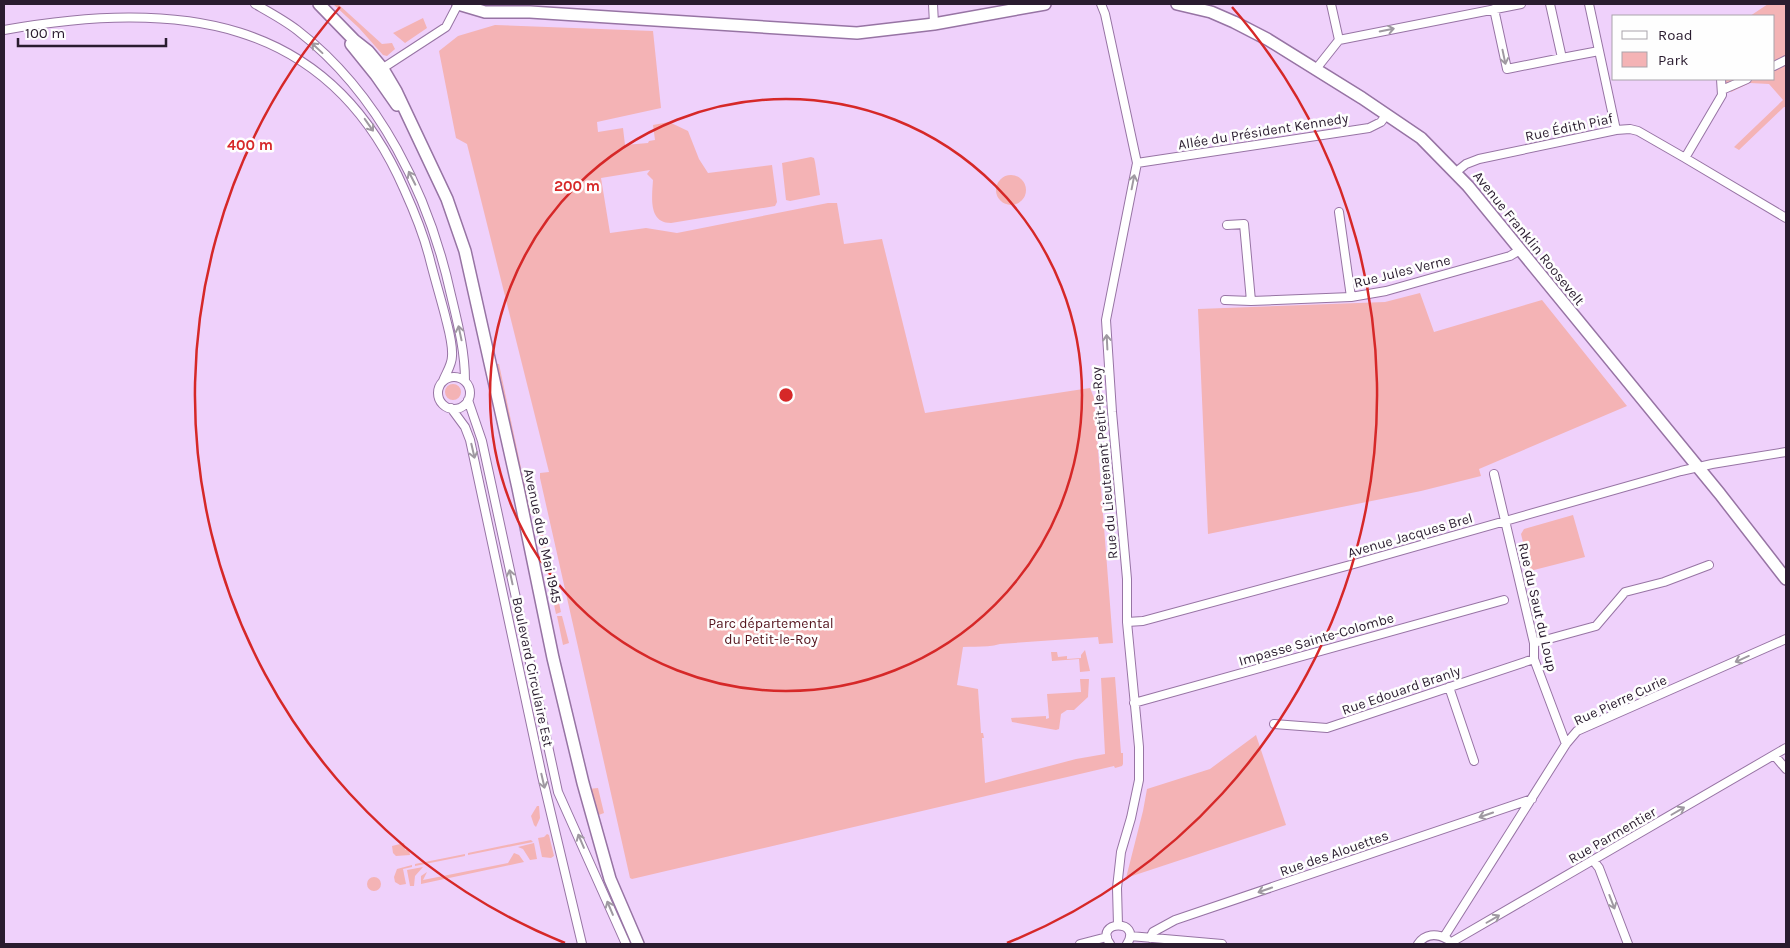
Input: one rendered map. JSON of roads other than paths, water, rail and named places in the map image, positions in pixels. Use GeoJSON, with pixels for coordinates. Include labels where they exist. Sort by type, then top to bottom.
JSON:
{"type":"FeatureCollection","features":[{"type":"Feature","properties":{"kind":"main road","name":"Avenue du 8 Mai 1945"},"geometry":{"type":"LineString","coordinates":[[311,4],[357,51],[376,75],[417,135]]}},
{"type":"Feature","properties":{"kind":"main road","name":"Avenue du 8 Mai 1945"},"geometry":{"type":"LineString","coordinates":[[319,4],[354,40],[368,51],[383,69],[396,91],[447,199],[465,251],[518,488],[553,658],[583,783],[610,879],[638,944]]}},
{"type":"Feature","properties":{"kind":"main road"},"geometry":{"type":"LineString","coordinates":[[458,4],[485,12],[530,12],[622,17],[857,33],[934,24],[1045,4]]}},
{"type":"Feature","properties":{"kind":"main road","name":"Avenue Franklin Roosevelt"},"geometry":{"type":"LineString","coordinates":[[1177,4],[1211,12],[1274,43],[1387,114],[1421,138],[1456,172],[1698,468],[1786,579]]}},
{"type":"Feature","properties":{"kind":"street"},"geometry":{"type":"LineString","coordinates":[[255,4],[296,30],[331,61],[367,101],[398,152],[424,202],[442,255],[464,353],[465,381],[470,390],[468,400],[482,441],[558,792],[626,944]]}},
{"type":"Feature","properties":{"kind":"street"},"geometry":{"type":"LineString","coordinates":[[357,51],[370,60],[377,70],[383,69],[446,27],[458,4]]}},
{"type":"Feature","properties":{"kind":"street"},"geometry":{"type":"LineString","coordinates":[[933,4],[934,24]]}},
{"type":"Feature","properties":{"kind":"street","name":"Rue du Lieutenant Petit-le-Roy"},"geometry":{"type":"LineString","coordinates":[[1101,4],[1105,14],[1137,163],[1106,320],[1127,579],[1127,622],[1138,747],[1139,780],[1121,852],[1117,888],[1118,925]]}},
{"type":"Feature","properties":{"kind":"street"},"geometry":{"type":"LineString","coordinates":[[1331,4],[1339,40]]}},
{"type":"Feature","properties":{"kind":"street"},"geometry":{"type":"LineString","coordinates":[[1316,69],[1339,40],[1521,4]]}},
{"type":"Feature","properties":{"kind":"street"},"geometry":{"type":"LineString","coordinates":[[1550,4],[1562,58]]}},
{"type":"Feature","properties":{"kind":"street"},"geometry":{"type":"LineString","coordinates":[[1589,4],[1616,130]]}},
{"type":"Feature","properties":{"kind":"street"},"geometry":{"type":"LineString","coordinates":[[1494,9],[1507,69],[1599,51]]}},
{"type":"Feature","properties":{"kind":"street"},"geometry":{"type":"LineString","coordinates":[[4,30],[52,17],[86,11]]}},
{"type":"Feature","properties":{"kind":"street"},"geometry":{"type":"LineString","coordinates":[[277,40],[296,51],[326,75],[353,104],[393,163],[428,251],[450,335],[452,358],[443,381],[438,388],[439,398],[445,406],[451,408],[461,407],[468,400]]}},
{"type":"Feature","properties":{"kind":"street"},"geometry":{"type":"LineString","coordinates":[[1685,158],[1722,95],[1721,80]]}},
{"type":"Feature","properties":{"kind":"street"},"geometry":{"type":"LineString","coordinates":[[1722,90],[1745,80]]}},
{"type":"Feature","properties":{"kind":"street","name":"Allée du Président Kennedy"},"geometry":{"type":"LineString","coordinates":[[1137,163],[1370,128],[1381,122],[1387,114]]}},
{"type":"Feature","properties":{"kind":"street","name":"Rue Édith Piaf"},"geometry":{"type":"LineString","coordinates":[[1456,172],[1466,164],[1479,159],[1616,130],[1630,129],[1638,131],[1786,218]]}},
{"type":"Feature","properties":{"kind":"street"},"geometry":{"type":"LineString","coordinates":[[1339,212],[1350,297]]}},
{"type":"Feature","properties":{"kind":"street"},"geometry":{"type":"LineString","coordinates":[[1227,225],[1244,224],[1251,301]]}},
{"type":"Feature","properties":{"kind":"street","name":"Rue Jules Verne"},"geometry":{"type":"LineString","coordinates":[[1225,300],[1251,301],[1350,297],[1386,291],[1510,256],[1520,250]]}},
{"type":"Feature","properties":{"kind":"street"},"geometry":{"type":"LineString","coordinates":[[443,381],[452,377],[461,378],[465,381]]}},
{"type":"Feature","properties":{"kind":"street","name":"Boulevard Circulaire Est"},"geometry":{"type":"LineString","coordinates":[[451,408],[465,427],[470,440],[542,776],[582,944]]}},
{"type":"Feature","properties":{"kind":"street","name":"Avenue Jacques Brel"},"geometry":{"type":"LineString","coordinates":[[1127,622],[1143,621],[1504,522],[1681,471],[1786,452]]}},
{"type":"Feature","properties":{"kind":"street","name":"Rue du Saut du Loup"},"geometry":{"type":"LineString","coordinates":[[1494,474],[1534,643],[1534,659],[1566,744]]}},
{"type":"Feature","properties":{"kind":"street"},"geometry":{"type":"LineString","coordinates":[[1534,643],[1596,626],[1625,592],[1664,582],[1708,565]]}},
{"type":"Feature","properties":{"kind":"street","name":"Impasse Sainte-Colombe"},"geometry":{"type":"LineString","coordinates":[[1134,703],[1504,600]]}},
{"type":"Feature","properties":{"kind":"street","name":"Rue Pierre Curie"},"geometry":{"type":"LineString","coordinates":[[1448,941],[1532,799],[1566,744],[1577,731],[1786,639]]}},
{"type":"Feature","properties":{"kind":"street","name":"Rue Edouard Branly"},"geometry":{"type":"LineString","coordinates":[[1274,724],[1327,728],[1534,659]]}},
{"type":"Feature","properties":{"kind":"street"},"geometry":{"type":"LineString","coordinates":[[1449,687],[1474,761]]}},
{"type":"Feature","properties":{"kind":"street","name":"Rue Parmentier"},"geometry":{"type":"LineString","coordinates":[[1448,941],[1593,860],[1786,748]]}},
{"type":"Feature","properties":{"kind":"street"},"geometry":{"type":"LineString","coordinates":[[1774,755],[1786,769]]}},
{"type":"Feature","properties":{"kind":"street","name":"Rue des Alouettes"},"geometry":{"type":"LineString","coordinates":[[1150,938],[1153,932],[1175,920],[1532,799]]}},
{"type":"Feature","properties":{"kind":"street"},"geometry":{"type":"LineString","coordinates":[[1593,860],[1599,868],[1628,944]]}},
{"type":"Feature","properties":{"kind":"street"},"geometry":{"type":"LineString","coordinates":[[1080,944],[1108,940],[1111,927],[1118,925],[1127,929],[1130,936],[1127,944]]}},
{"type":"Feature","properties":{"kind":"street"},"geometry":{"type":"LineString","coordinates":[[1418,944],[1426,936],[1432,935],[1448,941]]}},
{"type":"Feature","properties":{"kind":"street"},"geometry":{"type":"LineString","coordinates":[[1130,936],[1222,944]]}},
{"type":"Feature","properties":{"kind":"park label","name":"Parc départemental du Petit-le-Roy"},"geometry":{"type":"Point","coordinates":[771,632]}}]}
